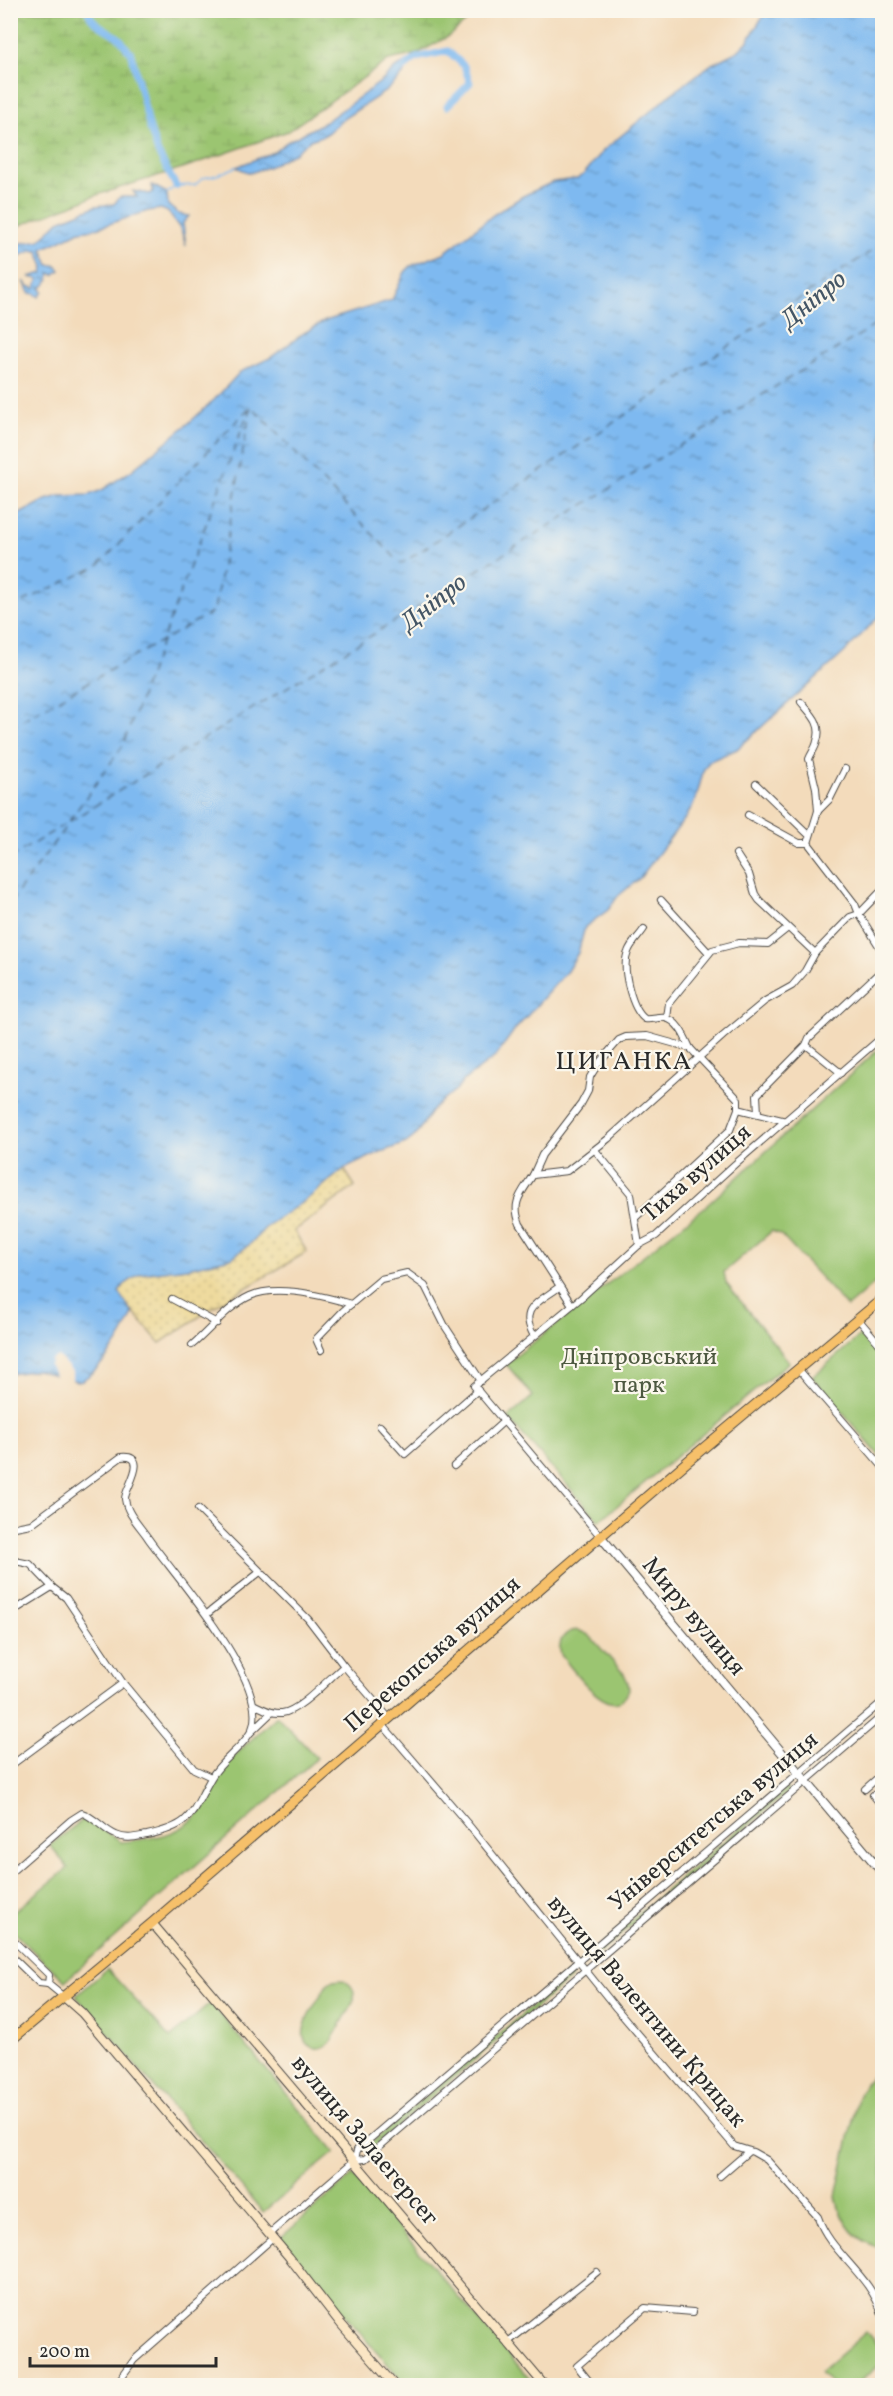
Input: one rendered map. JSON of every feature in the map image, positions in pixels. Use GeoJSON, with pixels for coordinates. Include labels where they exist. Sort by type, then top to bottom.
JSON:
{"type":"FeatureCollection","features":[{"type":"Feature","properties":{"kind":"main road","name":"Перекопська вулиця"},"geometry":{"type":"LineString","coordinates":[[10,2041],[152,1923],[385,1721],[882,1299]]}},
{"type":"Feature","properties":{"kind":"main road","name":"вулиця Залаегерсег"},"geometry":{"type":"LineString","coordinates":[[152,1923],[545,2385]]}},
{"type":"Feature","properties":{"kind":"main road"},"geometry":{"type":"LineString","coordinates":[[64,1997],[82,2013],[271,2236],[341,2324],[395,2385]]}},
{"type":"Feature","properties":{"kind":"street"},"geometry":{"type":"LineString","coordinates":[[748,815],[799,843],[808,839],[818,811],[816,788],[809,759],[818,739],[818,725],[817,720],[801,702]]}},
{"type":"Feature","properties":{"kind":"street"},"geometry":{"type":"LineString","coordinates":[[818,811],[830,799],[844,769]]}},
{"type":"Feature","properties":{"kind":"street"},"geometry":{"type":"LineString","coordinates":[[756,784],[808,839],[855,904],[882,951]]}},
{"type":"Feature","properties":{"kind":"street"},"geometry":{"type":"LineString","coordinates":[[736,854],[749,874],[759,900],[815,953]]}},
{"type":"Feature","properties":{"kind":"street"},"geometry":{"type":"LineString","coordinates":[[533,1175],[567,1171],[595,1150],[765,1001],[792,986],[805,971],[815,953],[850,917],[859,914],[882,890]]}},
{"type":"Feature","properties":{"kind":"street"},"geometry":{"type":"LineString","coordinates":[[661,900],[709,953]]}},
{"type":"Feature","properties":{"kind":"street"},"geometry":{"type":"LineString","coordinates":[[667,1018],[669,1003],[712,950],[739,943],[768,944],[789,928]]}},
{"type":"Feature","properties":{"kind":"street"},"geometry":{"type":"LineString","coordinates":[[644,929],[626,955],[626,974],[635,1010],[645,1019],[667,1018],[681,1030],[690,1048],[738,1099],[738,1109],[786,1122]]}},
{"type":"Feature","properties":{"kind":"street","name":"Тиха вулиця"},"geometry":{"type":"LineString","coordinates":[[758,1113],[757,1095],[806,1045],[809,1038],[882,970]]}},
{"type":"Feature","properties":{"kind":"street"},"geometry":{"type":"LineString","coordinates":[[572,1305],[520,1224],[516,1216],[516,1203],[542,1155],[581,1104],[594,1070],[619,1040],[626,1037],[647,1036],[690,1048]]}},
{"type":"Feature","properties":{"kind":"street","name":"Тиха вулиця"},"geometry":{"type":"LineString","coordinates":[[380,1426],[405,1454],[476,1388],[480,1381],[572,1305],[639,1245],[656,1236],[735,1164],[882,1037]]}},
{"type":"Feature","properties":{"kind":"street"},"geometry":{"type":"LineString","coordinates":[[806,1045],[841,1073]]}},
{"type":"Feature","properties":{"kind":"street","name":"Тиха вулиця"},"geometry":{"type":"LineString","coordinates":[[636,1216],[730,1130],[738,1109]]}},
{"type":"Feature","properties":{"kind":"street"},"geometry":{"type":"LineString","coordinates":[[595,1150],[631,1194],[639,1245]]}},
{"type":"Feature","properties":{"kind":"street"},"geometry":{"type":"LineString","coordinates":[[321,1350],[316,1339],[351,1304],[381,1280],[407,1273],[425,1286],[445,1326],[480,1381]]}},
{"type":"Feature","properties":{"kind":"street"},"geometry":{"type":"LineString","coordinates":[[534,1336],[527,1318],[529,1311],[560,1287]]}},
{"type":"Feature","properties":{"kind":"street"},"geometry":{"type":"LineString","coordinates":[[192,1345],[249,1296],[273,1290],[351,1304]]}},
{"type":"Feature","properties":{"kind":"street"},"geometry":{"type":"LineString","coordinates":[[172,1299],[217,1323]]}},
{"type":"Feature","properties":{"kind":"street"},"geometry":{"type":"LineString","coordinates":[[859,1320],[882,1347]]}},
{"type":"Feature","properties":{"kind":"street"},"geometry":{"type":"LineString","coordinates":[[799,1370],[882,1466]]}},
{"type":"Feature","properties":{"kind":"street","name":"Миру вулиця"},"geometry":{"type":"LineString","coordinates":[[476,1388],[882,1872]]}},
{"type":"Feature","properties":{"kind":"street"},"geometry":{"type":"LineString","coordinates":[[454,1466],[503,1422]]}},
{"type":"Feature","properties":{"kind":"street"},"geometry":{"type":"LineString","coordinates":[[10,1528],[31,1524],[54,1509],[83,1483],[121,1457],[126,1457],[136,1466],[134,1477],[125,1493],[129,1511],[159,1554],[207,1614],[242,1674],[255,1705],[250,1733]]}},
{"type":"Feature","properties":{"kind":"street","name":"вулиця Валентини Крицак"},"geometry":{"type":"LineString","coordinates":[[198,1509],[308,1619],[385,1721],[578,1961],[734,2146],[767,2160],[818,2217],[822,2229],[864,2279],[880,2305],[882,2314]]}},
{"type":"Feature","properties":{"kind":"street"},"geometry":{"type":"LineString","coordinates":[[10,1560],[30,1564],[66,1598],[123,1683],[194,1769],[211,1777]]}},
{"type":"Feature","properties":{"kind":"street"},"geometry":{"type":"LineString","coordinates":[[207,1614],[260,1572]]}},
{"type":"Feature","properties":{"kind":"street"},"geometry":{"type":"LineString","coordinates":[[10,1613],[52,1587]]}},
{"type":"Feature","properties":{"kind":"street"},"geometry":{"type":"LineString","coordinates":[[255,1705],[271,1713],[283,1713],[294,1709],[344,1666]]}},
{"type":"Feature","properties":{"kind":"street"},"geometry":{"type":"LineString","coordinates":[[10,1766],[123,1683]]}},
{"type":"Feature","properties":{"kind":"street","name":"Університетська вулиця"},"geometry":{"type":"LineString","coordinates":[[355,2160],[357,2150],[882,1702]]}},
{"type":"Feature","properties":{"kind":"street"},"geometry":{"type":"LineString","coordinates":[[10,1873],[82,1813],[123,1838],[139,1837],[177,1827],[199,1802],[211,1777],[222,1762],[271,1713]]}},
{"type":"Feature","properties":{"kind":"street","name":"Університетська вулиця"},"geometry":{"type":"LineString","coordinates":[[115,2385],[134,2360],[355,2160],[364,2159],[882,1716]]}},
{"type":"Feature","properties":{"kind":"street"},"geometry":{"type":"LineString","coordinates":[[865,1789],[882,1774]]}},
{"type":"Feature","properties":{"kind":"street"},"geometry":{"type":"LineString","coordinates":[[873,1795],[882,1806]]}},
{"type":"Feature","properties":{"kind":"street"},"geometry":{"type":"LineString","coordinates":[[10,1942],[16,1943],[49,1975],[48,1984]]}},
{"type":"Feature","properties":{"kind":"street"},"geometry":{"type":"LineString","coordinates":[[10,1955],[39,1983],[48,1984],[64,1997]]}},
{"type":"Feature","properties":{"kind":"street"},"geometry":{"type":"LineString","coordinates":[[720,2176],[749,2151]]}},
{"type":"Feature","properties":{"kind":"street"},"geometry":{"type":"LineString","coordinates":[[508,2342],[597,2272]]}},
{"type":"Feature","properties":{"kind":"street"},"geometry":{"type":"LineString","coordinates":[[593,2385],[577,2366],[645,2308],[693,2312]]}},
{"type":"Feature","properties":{"kind":"green space"},"geometry":{"type":"Polygon","coordinates":[[[11,11],[479,11],[449,36],[417,54],[389,60],[288,131],[97,195],[11,229],[11,11]]]}},
{"type":"Feature","properties":{"kind":"green space","name":"Дніпровський парк"},"geometry":{"type":"Polygon","coordinates":[[[882,1046],[882,1277],[847,1307],[781,1235],[772,1231],[724,1272],[726,1283],[789,1362],[599,1521],[508,1418],[533,1396],[506,1364],[706,1206],[882,1046]]]}},
{"type":"Feature","properties":{"kind":"green space"},"geometry":{"type":"Polygon","coordinates":[[[861,1335],[882,1361],[882,1459],[812,1377],[861,1335]]]}},
{"type":"Feature","properties":{"kind":"green space"},"geometry":{"type":"Polygon","coordinates":[[[578,1630],[589,1635],[624,1674],[629,1690],[622,1700],[614,1703],[604,1700],[584,1683],[561,1655],[562,1638],[568,1632],[578,1630]]]}},
{"type":"Feature","properties":{"kind":"green space"},"geometry":{"type":"Polygon","coordinates":[[[277,1716],[317,1758],[65,1981],[11,1930],[10,1915],[68,1868],[50,1845],[85,1818],[121,1842],[165,1835],[185,1826],[201,1810],[218,1778],[233,1757],[277,1716]]]}},
{"type":"Feature","properties":{"kind":"green space"},"geometry":{"type":"Polygon","coordinates":[[[786,1788],[789,1791],[589,1962],[586,1959],[786,1788]]]}},
{"type":"Feature","properties":{"kind":"green space"},"geometry":{"type":"Polygon","coordinates":[[[107,1969],[170,2038],[211,2003],[335,2152],[263,2212],[76,1996],[107,1969]]]}},
{"type":"Feature","properties":{"kind":"green space"},"geometry":{"type":"Polygon","coordinates":[[[569,1974],[572,1977],[368,2151],[365,2148],[569,1974]]]}},
{"type":"Feature","properties":{"kind":"green space"},"geometry":{"type":"Polygon","coordinates":[[[341,1980],[353,1988],[353,2003],[330,2043],[322,2048],[312,2047],[306,2042],[304,2035],[308,2018],[327,1985],[341,1980]]]}},
{"type":"Feature","properties":{"kind":"green space"},"geometry":{"type":"Polygon","coordinates":[[[882,2068],[882,2248],[864,2241],[850,2230],[841,2215],[836,2196],[858,2097],[865,2083],[882,2068]]]}},
{"type":"Feature","properties":{"kind":"green space"},"geometry":{"type":"Polygon","coordinates":[[[353,2175],[535,2385],[406,2385],[279,2239],[353,2175]]]}},
{"type":"Feature","properties":{"kind":"green space"},"geometry":{"type":"Polygon","coordinates":[[[866,2332],[882,2350],[882,2362],[856,2385],[832,2385],[820,2372],[866,2332]]]}},
{"type":"Feature","properties":{"kind":"sand"},"geometry":{"type":"Polygon","coordinates":[[[344,1169],[355,1186],[294,1231],[307,1252],[220,1303],[160,1343],[119,1296],[124,1285],[140,1274],[187,1268],[231,1258],[250,1244],[267,1226],[307,1199],[344,1169]]]}},
{"type":"Feature","properties":{"kind":"water","name":"Дніпро"},"geometry":{"type":"Polygon","coordinates":[[[766,11],[882,11],[882,613],[845,652],[737,749],[710,761],[704,768],[696,799],[686,817],[640,878],[618,896],[608,910],[585,927],[578,953],[567,971],[513,1032],[495,1057],[464,1080],[433,1109],[415,1136],[406,1143],[344,1169],[307,1199],[267,1226],[250,1244],[231,1258],[187,1268],[140,1274],[124,1285],[119,1292],[133,1314],[113,1350],[83,1380],[77,1381],[37,1370],[11,1374],[10,519],[46,500],[59,496],[89,495],[102,490],[131,471],[190,422],[240,372],[270,358],[325,321],[392,300],[405,272],[411,266],[444,253],[493,215],[523,196],[553,182],[577,179],[604,150],[675,91],[712,64],[738,51],[748,41],[766,11]]]}},
{"type":"Feature","properties":{"kind":"water"},"geometry":{"type":"Polygon","coordinates":[[[409,61],[403,75],[386,91],[343,119],[325,135],[310,140],[296,152],[268,167],[250,173],[236,167],[274,152],[287,142],[325,122],[383,80],[395,68],[409,61]]]}},
{"type":"Feature","properties":{"kind":"water"},"geometry":{"type":"Polygon","coordinates":[[[152,185],[167,193],[168,205],[179,214],[189,216],[183,223],[186,246],[181,230],[168,212],[161,209],[80,231],[42,249],[49,265],[55,265],[60,270],[54,275],[50,273],[49,280],[43,287],[40,287],[43,292],[39,297],[29,293],[24,281],[28,286],[35,288],[39,279],[29,277],[43,273],[44,267],[38,251],[11,259],[11,245],[40,240],[59,221],[96,206],[114,204],[120,197],[137,197],[133,191],[150,194],[153,192],[152,185]]]}},
{"type":"Feature","properties":{"kind":"pier"},"geometry":{"type":"Polygon","coordinates":[[[58,1356],[72,1371],[72,1382],[56,1377],[49,1365],[52,1362],[50,1360],[58,1356]]]}},
{"type":"Feature","properties":{"kind":"waterway"},"geometry":{"type":"LineString","coordinates":[[87,10],[93,20],[119,38],[131,52],[158,153],[176,186]]}},
{"type":"Feature","properties":{"kind":"waterway"},"geometry":{"type":"LineString","coordinates":[[400,71],[416,58],[448,51],[464,66],[470,83],[447,106]]}},
{"type":"Feature","properties":{"kind":"waterway"},"geometry":{"type":"LineString","coordinates":[[167,193],[176,186],[195,185],[203,178],[236,167]]}},
{"type":"Feature","properties":{"kind":"ferry route"},"geometry":{"type":"LineString","coordinates":[[10,727],[214,611],[251,406],[401,564],[882,244]]}},
{"type":"Feature","properties":{"kind":"ferry route"},"geometry":{"type":"LineString","coordinates":[[10,858],[882,321]]}},
{"type":"Feature","properties":{"kind":"ferry route"},"geometry":{"type":"LineString","coordinates":[[10,608],[98,566],[250,407]]}},
{"type":"Feature","properties":{"kind":"ferry route"},"geometry":{"type":"LineString","coordinates":[[69,821],[122,747],[249,410]]}},
{"type":"Feature","properties":{"kind":"ferry route"},"geometry":{"type":"LineString","coordinates":[[10,903],[67,825]]}},
{"type":"Feature","properties":{"kind":"district","name":"ЦИГАНКА"},"geometry":{"type":"Point","coordinates":[624,1062]}}]}
